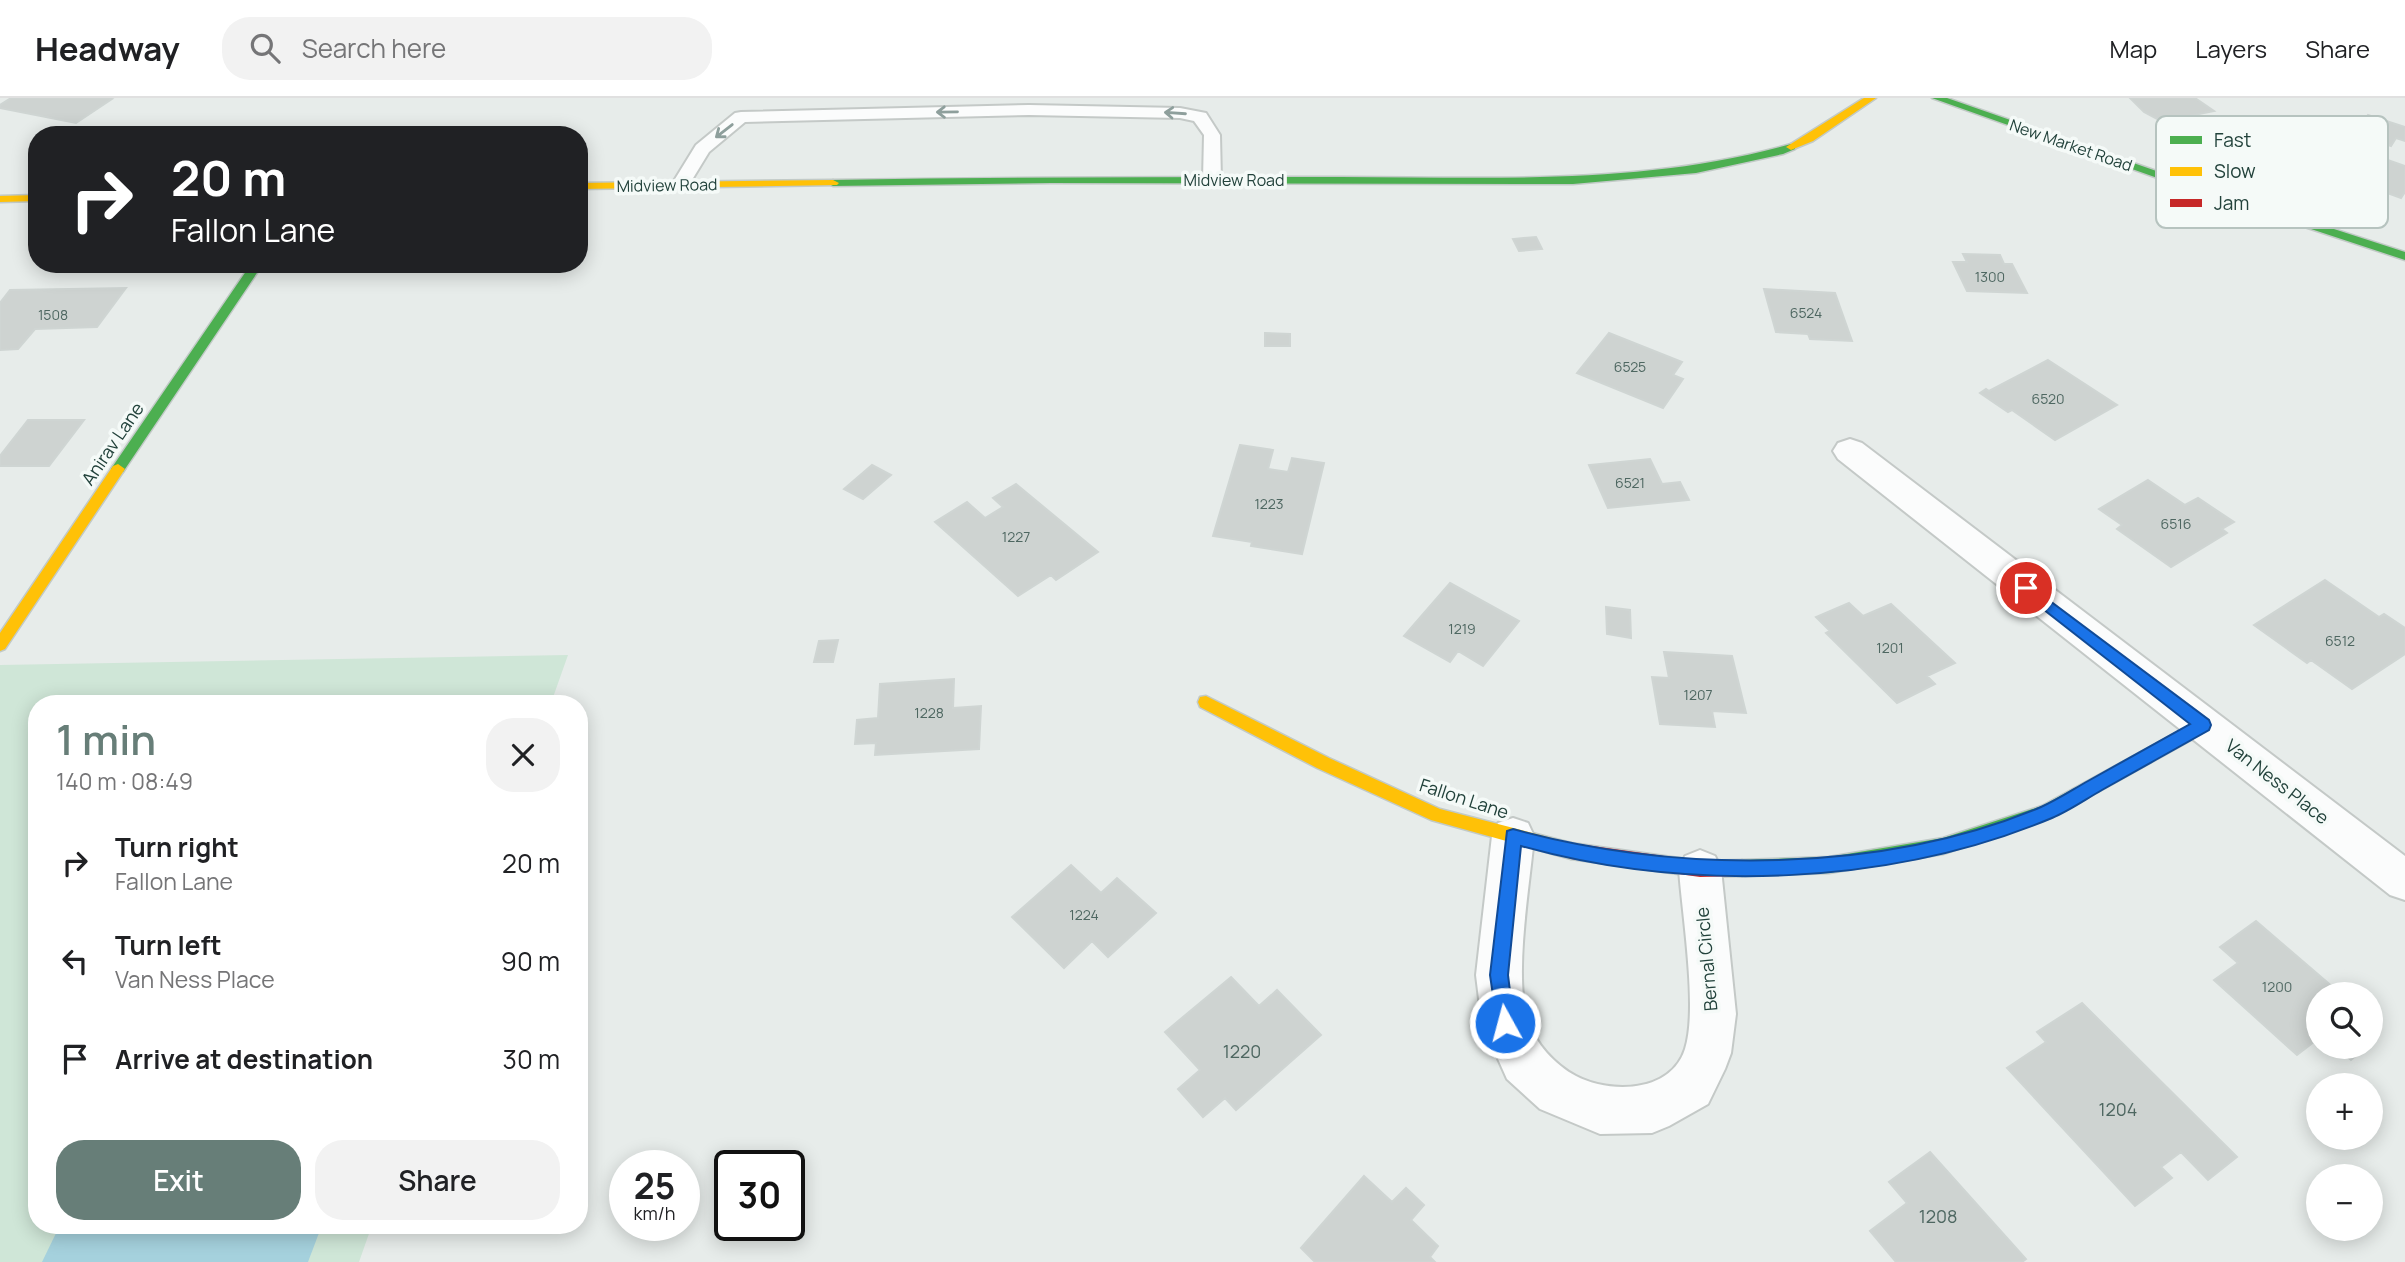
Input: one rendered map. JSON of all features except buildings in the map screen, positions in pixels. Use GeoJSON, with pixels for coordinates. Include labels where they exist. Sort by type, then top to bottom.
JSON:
{"type":"FeatureCollection","features":[{"type":"Feature","properties":{"kind":"street","name":"Midview Road"},"geometry":{"type":"LineString","coordinates":[[588,186],[1212,180],[1573,181],[1653,175],[1779,152],[1810,139],[1871,98]]}},
{"type":"Feature","properties":{"kind":"street","name":"New Market Road"},"geometry":{"type":"LineString","coordinates":[[1937,98],[2156,175]]}},
{"type":"Feature","properties":{"kind":"street"},"geometry":{"type":"LineString","coordinates":[[0,199],[28,198]]}},
{"type":"Feature","properties":{"kind":"street","name":"New Market Road"},"geometry":{"type":"LineString","coordinates":[[2316,228],[2405,257]]}},
{"type":"Feature","properties":{"kind":"street","name":"Anirav Lane"},"geometry":{"type":"LineString","coordinates":[[0,645],[251,273]]}},
{"type":"Feature","properties":{"kind":"street","name":"Van Ness Place"},"geometry":{"type":"LineString","coordinates":[[1850,452],[2405,881]]}},
{"type":"Feature","properties":{"kind":"street","name":"Fallon Lane"},"geometry":{"type":"LineString","coordinates":[[1206,702],[1323,763],[1437,815],[1559,849],[1700,869],[1829,865],[1943,846],[2047,813],[2203,725]]}},
{"type":"Feature","properties":{"kind":"street","name":"Bernal Circle"},"geometry":{"type":"LineString","coordinates":[[1513,836],[1499,975],[1505,1023],[1524,1063],[1557,1092],[1600,1110],[1652,1109],[1691,1087],[1708,1053],[1713,1014],[1700,869]]}},
{"type":"Feature","properties":{"kind":"lane"},"geometry":{"type":"LineString","coordinates":[[681,184],[702,149],[741,117],[1029,110],[1180,113],[1200,117],[1212,135],[1212,180]]}},
{"type":"Feature","properties":{"kind":"green space"},"geometry":{"type":"Polygon","coordinates":[[[568,655],[554,695],[28,695],[28,1234],[369,1234],[359,1262],[0,1262],[0,665],[568,655]]]}},
{"type":"Feature","properties":{"kind":"water"},"geometry":{"type":"Polygon","coordinates":[[[56,1234],[319,1234],[308,1262],[42,1262],[56,1234]]]}},
{"type":"Feature","properties":{"kind":"traffic: fast"},"geometry":{"type":"LineString","coordinates":[[1937,98],[2156,174]]}},
{"type":"Feature","properties":{"kind":"traffic: fast"},"geometry":{"type":"LineString","coordinates":[[833,183],[1051,180],[1573,181],[1696,170],[1791,147]]}},
{"type":"Feature","properties":{"kind":"traffic: fast"},"geometry":{"type":"LineString","coordinates":[[2319,228],[2405,256]]}},
{"type":"Feature","properties":{"kind":"traffic: fast"},"geometry":{"type":"LineString","coordinates":[[118,469],[251,273]]}},
{"type":"Feature","properties":{"kind":"traffic: fast"},"geometry":{"type":"LineString","coordinates":[[1742,868],[1829,865],[1943,846],[2047,812],[2203,725]]}},
{"type":"Feature","properties":{"kind":"traffic: slow"},"geometry":{"type":"LineString","coordinates":[[1791,147],[1809,139],[1871,98]]}},
{"type":"Feature","properties":{"kind":"traffic: slow"},"geometry":{"type":"LineString","coordinates":[[588,186],[833,183]]}},
{"type":"Feature","properties":{"kind":"traffic: slow"},"geometry":{"type":"LineString","coordinates":[[0,199],[28,198]]}},
{"type":"Feature","properties":{"kind":"traffic: slow"},"geometry":{"type":"LineString","coordinates":[[0,645],[118,469]]}},
{"type":"Feature","properties":{"kind":"traffic: slow"},"geometry":{"type":"LineString","coordinates":[[1206,702],[1323,763],[1437,815],[1571,851]]}},
{"type":"Feature","properties":{"kind":"traffic: jam"},"geometry":{"type":"LineString","coordinates":[[1571,851],[1700,869],[1742,868]]}},
{"type":"Feature","properties":{"kind":"route"},"geometry":{"type":"LineString","coordinates":[[1505,1023],[1499,975],[1513,836],[1559,849],[1700,869],[1852,862],[1943,846],[2047,813],[2203,725],[2026,588]]}}]}
